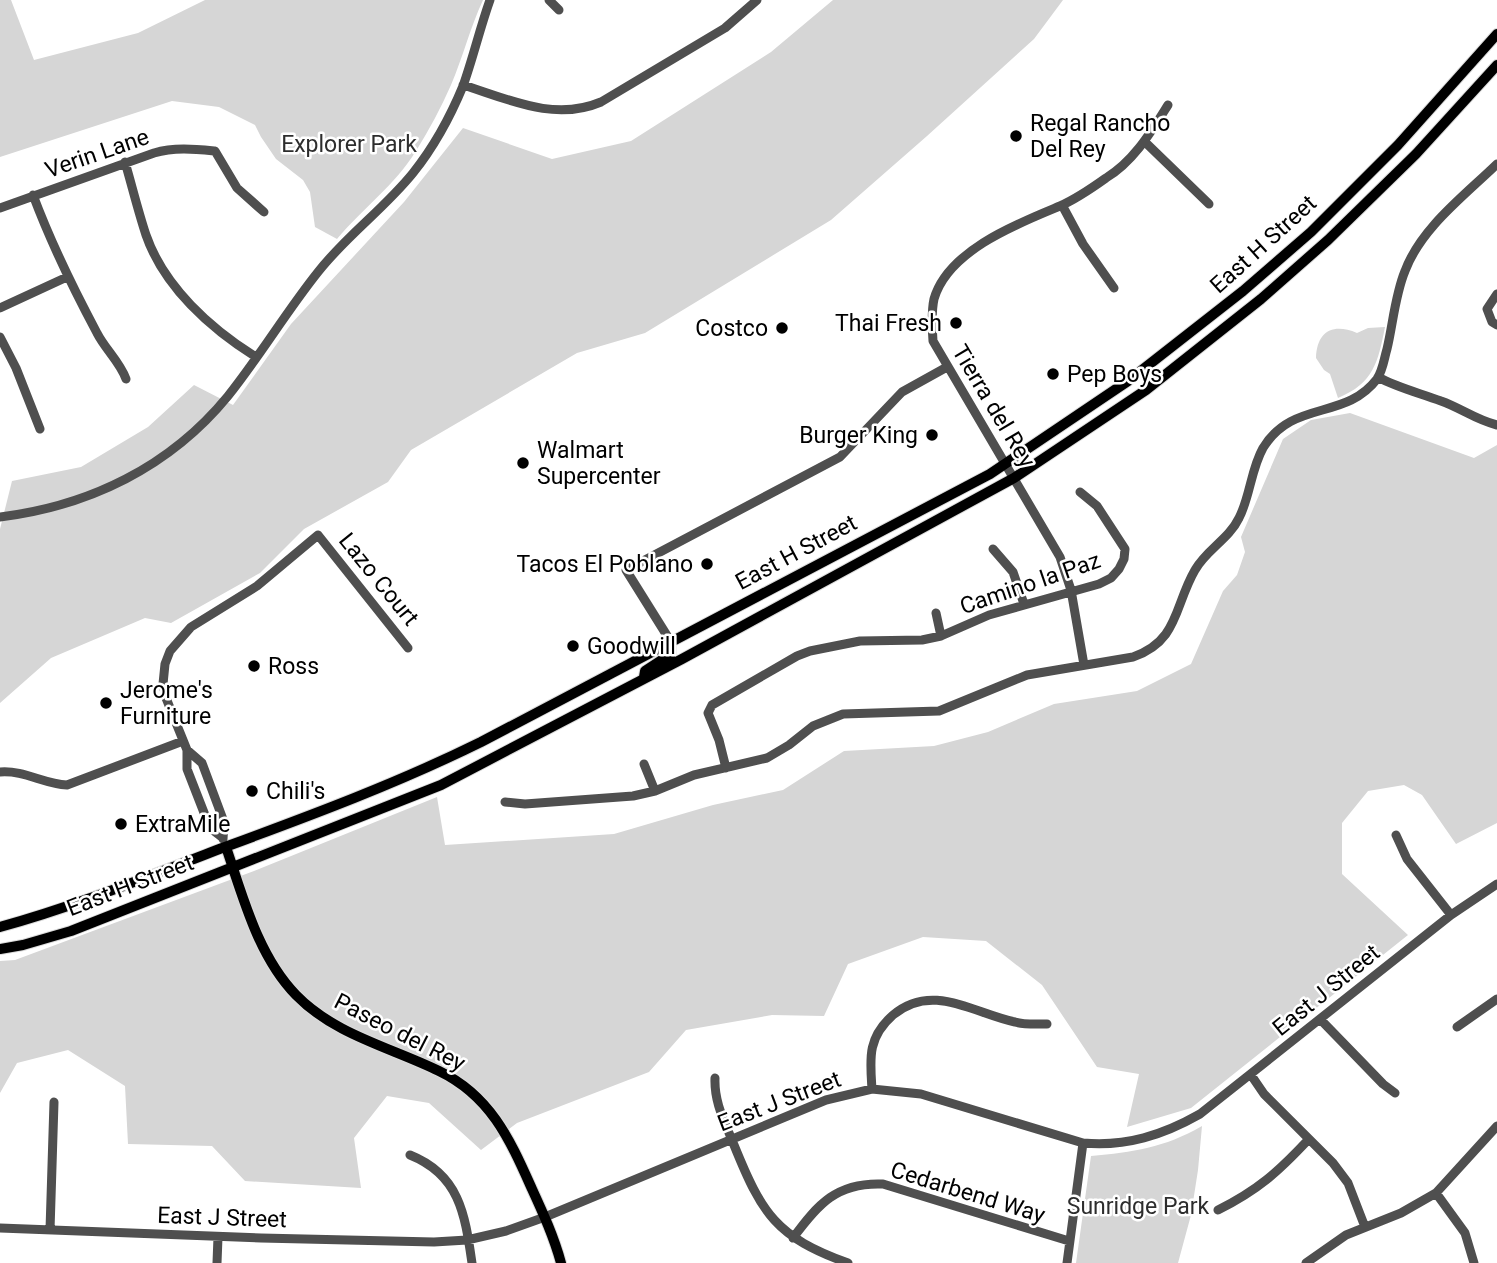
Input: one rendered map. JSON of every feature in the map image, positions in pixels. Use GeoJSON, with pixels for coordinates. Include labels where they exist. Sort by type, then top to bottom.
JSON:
{"type":"FeatureCollection","features":[{"type":"Feature","properties":{"kind":"main road","name":"East H Street"},"geometry":{"type":"LineString","coordinates":[[0,927],[52,913],[224,842],[426,769],[1005,465],[1168,352],[1311,232],[1398,145],[1497,34]]}},
{"type":"Feature","properties":{"kind":"main road","name":"East H Street"},"geometry":{"type":"LineString","coordinates":[[0,949],[71,930],[441,785],[644,679],[1014,478],[1146,390],[1261,299],[1328,240],[1416,154],[1497,65]]}},
{"type":"Feature","properties":{"kind":"main road"},"geometry":{"type":"LineString","coordinates":[[644,679],[645,671],[671,653],[671,642]]}},
{"type":"Feature","properties":{"kind":"main road","name":"Paseo del Rey"},"geometry":{"type":"LineString","coordinates":[[224,842],[264,949],[274,968],[293,993],[311,1010],[337,1027],[442,1072],[470,1091],[494,1115],[510,1138],[545,1217],[561,1263]]}},
{"type":"Feature","properties":{"kind":"street"},"geometry":{"type":"LineString","coordinates":[[0,517],[51,509],[96,494],[152,465],[200,427],[227,396],[318,271],[415,171],[463,85],[490,0]]}},
{"type":"Feature","properties":{"kind":"street"},"geometry":{"type":"LineString","coordinates":[[550,0],[559,10]]}},
{"type":"Feature","properties":{"kind":"street"},"geometry":{"type":"LineString","coordinates":[[463,85],[544,110],[586,108],[601,102],[725,28],[757,0]]}},
{"type":"Feature","properties":{"kind":"street","name":"Tierra del Rey"},"geometry":{"type":"LineString","coordinates":[[1084,665],[1071,590],[1060,557],[933,341],[932,316],[940,285],[950,271],[990,238],[1031,216],[1062,205],[1109,177],[1145,142],[1168,105]]}},
{"type":"Feature","properties":{"kind":"street"},"geometry":{"type":"LineString","coordinates":[[1145,142],[1209,204]]}},
{"type":"Feature","properties":{"kind":"street","name":"Verin Lane"},"geometry":{"type":"LineString","coordinates":[[0,208],[166,149],[191,149],[215,151],[237,188],[264,212]]}},
{"type":"Feature","properties":{"kind":"street"},"geometry":{"type":"LineString","coordinates":[[125,162],[146,236],[168,277],[184,298],[235,344],[256,357]]}},
{"type":"Feature","properties":{"kind":"street"},"geometry":{"type":"LineString","coordinates":[[505,802],[525,804],[626,798],[655,791],[694,775],[772,756],[813,726],[835,716],[857,712],[939,711],[1027,675],[1133,657],[1147,651],[1160,641],[1173,624],[1195,570],[1240,518],[1262,450],[1274,433],[1289,421],[1353,400],[1378,377],[1403,275],[1417,245],[1497,164]]}},
{"type":"Feature","properties":{"kind":"street"},"geometry":{"type":"LineString","coordinates":[[33,195],[67,277],[100,340],[124,372],[126,379]]}},
{"type":"Feature","properties":{"kind":"street"},"geometry":{"type":"LineString","coordinates":[[1062,205],[1083,244],[1114,288]]}},
{"type":"Feature","properties":{"kind":"street"},"geometry":{"type":"LineString","coordinates":[[0,309],[67,277]]}},
{"type":"Feature","properties":{"kind":"street"},"geometry":{"type":"LineString","coordinates":[[1497,294],[1487,309],[1492,322],[1497,324]]}},
{"type":"Feature","properties":{"kind":"street"},"geometry":{"type":"LineString","coordinates":[[0,337],[16,368],[40,429]]}},
{"type":"Feature","properties":{"kind":"street"},"geometry":{"type":"LineString","coordinates":[[671,642],[626,570],[840,457],[901,392],[947,367]]}},
{"type":"Feature","properties":{"kind":"street"},"geometry":{"type":"LineString","coordinates":[[1378,377],[1394,386],[1443,401],[1482,421],[1497,425]]}},
{"type":"Feature","properties":{"kind":"street","name":"Camino la Paz"},"geometry":{"type":"LineString","coordinates":[[726,768],[708,713],[712,705],[810,650],[860,641],[922,640],[941,636],[989,615],[1071,590],[1090,587],[1111,578],[1119,569],[1125,549],[1097,506],[1080,492]]}},
{"type":"Feature","properties":{"kind":"street","name":"Lazo Court"},"geometry":{"type":"LineString","coordinates":[[318,535],[408,648]]}},
{"type":"Feature","properties":{"kind":"street","name":"Paseo del Rey"},"geometry":{"type":"LineString","coordinates":[[224,842],[210,828],[187,769],[187,751],[163,684],[165,664],[170,652],[191,627],[257,586],[318,535]]}},
{"type":"Feature","properties":{"kind":"street"},"geometry":{"type":"LineString","coordinates":[[993,549],[1013,572],[1024,604]]}},
{"type":"Feature","properties":{"kind":"street","name":"Camino la Paz"},"geometry":{"type":"LineString","coordinates":[[936,613],[941,636]]}},
{"type":"Feature","properties":{"kind":"street"},"geometry":{"type":"LineString","coordinates":[[0,772],[17,772],[54,784],[71,784],[183,741]]}},
{"type":"Feature","properties":{"kind":"street","name":"Paseo del Rey"},"geometry":{"type":"LineString","coordinates":[[187,751],[202,763],[224,822],[224,842]]}},
{"type":"Feature","properties":{"kind":"street"},"geometry":{"type":"LineString","coordinates":[[644,764],[655,791]]}},
{"type":"Feature","properties":{"kind":"street"},"geometry":{"type":"LineString","coordinates":[[1396,835],[1407,859],[1451,915]]}},
{"type":"Feature","properties":{"kind":"street","name":"East J Street"},"geometry":{"type":"LineString","coordinates":[[0,1228],[218,1237],[434,1242],[467,1240],[506,1231],[545,1217],[826,1100],[873,1089],[921,1094],[1083,1143],[1132,1141],[1172,1129],[1200,1114],[1451,915],[1497,884]]}},
{"type":"Feature","properties":{"kind":"street"},"geometry":{"type":"LineString","coordinates":[[873,1089],[869,1060],[876,1036],[891,1017],[912,1004],[944,999],[1015,1022],[1047,1024]]}},
{"type":"Feature","properties":{"kind":"street"},"geometry":{"type":"LineString","coordinates":[[1457,1027],[1497,999]]}},
{"type":"Feature","properties":{"kind":"street"},"geometry":{"type":"LineString","coordinates":[[1320,1019],[1395,1093]]}},
{"type":"Feature","properties":{"kind":"street"},"geometry":{"type":"LineString","coordinates":[[1251,1075],[1264,1094],[1346,1180],[1365,1227]]}},
{"type":"Feature","properties":{"kind":"street"},"geometry":{"type":"LineString","coordinates":[[715,1078],[714,1094],[759,1202],[768,1216],[793,1238],[819,1253],[848,1263]]}},
{"type":"Feature","properties":{"kind":"street"},"geometry":{"type":"LineString","coordinates":[[50,1230],[54,1102]]}},
{"type":"Feature","properties":{"kind":"street"},"geometry":{"type":"LineString","coordinates":[[1306,1263],[1335,1241],[1418,1205],[1436,1193],[1497,1126]]}},
{"type":"Feature","properties":{"kind":"street"},"geometry":{"type":"LineString","coordinates":[[1218,1210],[1253,1191],[1280,1170],[1308,1140]]}},
{"type":"Feature","properties":{"kind":"street"},"geometry":{"type":"LineString","coordinates":[[1067,1263],[1083,1143]]}},
{"type":"Feature","properties":{"kind":"street"},"geometry":{"type":"LineString","coordinates":[[410,1155],[435,1169],[455,1191],[466,1223],[472,1263]]}},
{"type":"Feature","properties":{"kind":"street","name":"Cedarbend Way"},"geometry":{"type":"LineString","coordinates":[[793,1238],[814,1209],[826,1199],[848,1188],[874,1184],[1069,1241]]}},
{"type":"Feature","properties":{"kind":"street"},"geometry":{"type":"LineString","coordinates":[[1436,1193],[1465,1233],[1474,1263]]}},
{"type":"Feature","properties":{"kind":"street"},"geometry":{"type":"LineString","coordinates":[[217,1263],[218,1237]]}},
{"type":"Feature","properties":{"kind":"green space","name":"Explorer Park"},"geometry":{"type":"Polygon","coordinates":[[[0,0],[11,0],[34,60],[138,33],[205,0],[483,0],[451,85],[416,151],[398,175],[337,239],[315,227],[310,192],[303,180],[276,159],[255,125],[219,107],[172,101],[0,157],[0,0]]]}},
{"type":"Feature","properties":{"kind":"green space"},"geometry":{"type":"Polygon","coordinates":[[[833,0],[1063,0],[1034,39],[831,220],[645,333],[577,353],[411,450],[388,482],[304,529],[260,573],[171,623],[145,618],[51,658],[0,703],[0,529],[12,481],[81,467],[148,427],[194,385],[233,405],[291,324],[404,202],[463,128],[552,159],[631,141],[771,52],[833,0]]]}},
{"type":"Feature","properties":{"kind":"green space"},"geometry":{"type":"Polygon","coordinates":[[[1385,327],[1377,361],[1367,378],[1360,386],[1338,398],[1330,374],[1316,358],[1319,341],[1334,329],[1357,333],[1368,328],[1385,327]]]}},
{"type":"Feature","properties":{"kind":"green space"},"geometry":{"type":"Polygon","coordinates":[[[1350,413],[1474,458],[1497,445],[1497,823],[1456,844],[1422,795],[1404,785],[1368,791],[1342,823],[1342,874],[1408,935],[1191,1108],[1127,1127],[1139,1074],[1097,1067],[1042,985],[986,941],[923,937],[848,964],[824,1016],[772,1015],[686,1030],[649,1072],[517,1123],[481,1150],[429,1103],[387,1096],[354,1138],[361,1188],[245,1181],[212,1146],[128,1144],[125,1086],[68,1050],[17,1063],[0,1093],[0,961],[15,960],[254,871],[437,797],[445,845],[614,834],[713,805],[783,790],[844,751],[934,746],[988,732],[1054,704],[1137,691],[1191,664],[1223,591],[1237,575],[1245,552],[1241,537],[1283,439],[1311,420],[1350,413]]]}},
{"type":"Feature","properties":{"kind":"green space","name":"Sunridge Park"},"geometry":{"type":"Polygon","coordinates":[[[1202,1126],[1191,1215],[1178,1263],[1076,1263],[1091,1156],[1148,1148],[1202,1126]]]}},
{"type":"Feature","properties":{"kind":"place","name":"Regal Rancho Del Rey"},"geometry":{"type":"Point","coordinates":[1016,136]}},
{"type":"Feature","properties":{"kind":"place","name":"Thai Fresh"},"geometry":{"type":"Point","coordinates":[956,323]}},
{"type":"Feature","properties":{"kind":"place","name":"Costco"},"geometry":{"type":"Point","coordinates":[782,328]}},
{"type":"Feature","properties":{"kind":"place","name":"Pep Boys"},"geometry":{"type":"Point","coordinates":[1053,374]}},
{"type":"Feature","properties":{"kind":"place","name":"Burger King"},"geometry":{"type":"Point","coordinates":[932,435]}},
{"type":"Feature","properties":{"kind":"place","name":"Walmart Supercenter"},"geometry":{"type":"Point","coordinates":[523,463]}},
{"type":"Feature","properties":{"kind":"place","name":"Tacos El Poblano"},"geometry":{"type":"Point","coordinates":[707,564]}},
{"type":"Feature","properties":{"kind":"place","name":"Goodwill"},"geometry":{"type":"Point","coordinates":[573,646]}},
{"type":"Feature","properties":{"kind":"place","name":"Ross"},"geometry":{"type":"Point","coordinates":[254,666]}},
{"type":"Feature","properties":{"kind":"place","name":"Jerome's Furniture"},"geometry":{"type":"Point","coordinates":[106,703]}},
{"type":"Feature","properties":{"kind":"place","name":"Chili's"},"geometry":{"type":"Point","coordinates":[252,791]}},
{"type":"Feature","properties":{"kind":"place","name":"ExtraMile"},"geometry":{"type":"Point","coordinates":[121,824]}}]}
